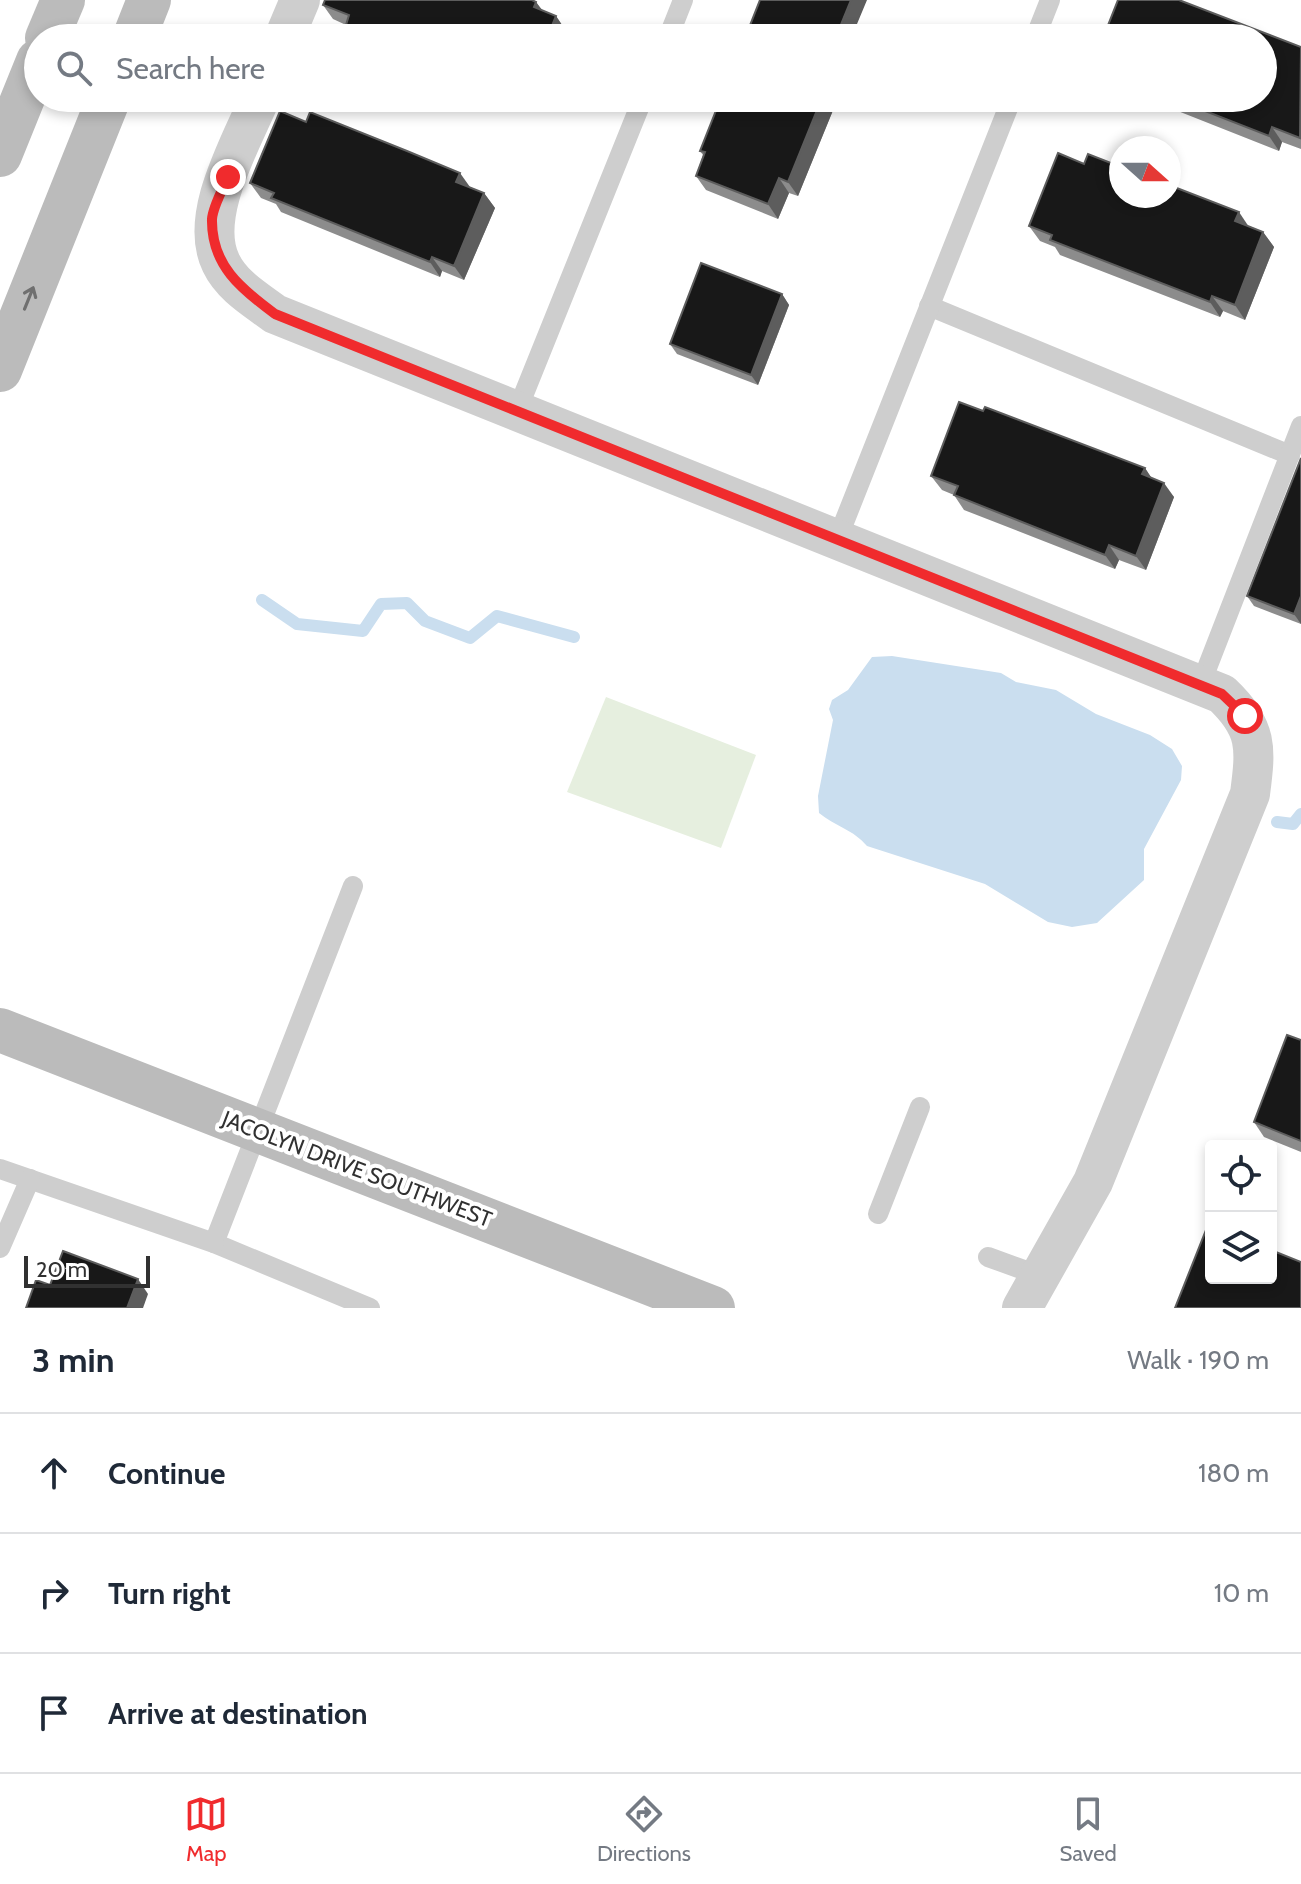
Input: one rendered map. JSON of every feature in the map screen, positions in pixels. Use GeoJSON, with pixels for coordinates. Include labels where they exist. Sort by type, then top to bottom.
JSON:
{"type":"FeatureCollection","features":[{"type":"Feature","properties":{"kind":"street"},"geometry":{"type":"LineString","coordinates":[[53,24],[63,0]]}},
{"type":"Feature","properties":{"kind":"street"},"geometry":{"type":"LineString","coordinates":[[140,24],[149,0]]}},
{"type":"Feature","properties":{"kind":"street"},"geometry":{"type":"LineString","coordinates":[[290,24],[300,0]]}},
{"type":"Feature","properties":{"kind":"street"},"geometry":{"type":"LineString","coordinates":[[0,155],[24,96]]}},
{"type":"Feature","properties":{"kind":"street"},"geometry":{"type":"LineString","coordinates":[[0,370],[103,112]]}},
{"type":"Feature","properties":{"kind":"street"},"geometry":{"type":"LineString","coordinates":[[254,112],[212,217],[220,262],[236,285],[275,314],[1222,694],[1245,716],[1255,755],[1250,794],[1093,1182],[1030,1291]]}},
{"type":"Feature","properties":{"kind":"street","name":"JACOLYN DRIVE SOUTHWEST"},"geometry":{"type":"LineString","coordinates":[[0,1030],[713,1308]]}},
{"type":"Feature","properties":{"kind":"lane"},"geometry":{"type":"LineString","coordinates":[[674,24],[683,0]]}},
{"type":"Feature","properties":{"kind":"lane"},"geometry":{"type":"LineString","coordinates":[[1041,24],[1050,0]]}},
{"type":"Feature","properties":{"kind":"lane"},"geometry":{"type":"LineString","coordinates":[[517,411],[637,112]]}},
{"type":"Feature","properties":{"kind":"lane"},"geometry":{"type":"LineString","coordinates":[[837,540],[1006,112]]}},
{"type":"Feature","properties":{"kind":"lane"},"geometry":{"type":"LineString","coordinates":[[929,306],[1290,455]]}},
{"type":"Feature","properties":{"kind":"lane"},"geometry":{"type":"LineString","coordinates":[[1200,686],[1301,426]]}},
{"type":"Feature","properties":{"kind":"lane"},"geometry":{"type":"LineString","coordinates":[[214,1243],[353,886]]}},
{"type":"Feature","properties":{"kind":"lane"},"geometry":{"type":"LineString","coordinates":[[878,1214],[920,1107]]}},
{"type":"Feature","properties":{"kind":"lane"},"geometry":{"type":"LineString","coordinates":[[0,1169],[214,1243],[370,1308]]}},
{"type":"Feature","properties":{"kind":"lane"},"geometry":{"type":"LineString","coordinates":[[0,1248],[30,1179]]}},
{"type":"Feature","properties":{"kind":"lane"},"geometry":{"type":"LineString","coordinates":[[988,1257],[1030,1291]]}},
{"type":"Feature","properties":{"kind":"green space"},"geometry":{"type":"Polygon","coordinates":[[[606,697],[756,755],[721,848],[567,792],[606,697]]]}},
{"type":"Feature","properties":{"kind":"water"},"geometry":{"type":"Polygon","coordinates":[[[892,656],[1001,673],[1016,682],[1056,690],[1096,714],[1150,735],[1172,749],[1182,766],[1181,780],[1144,849],[1144,880],[1097,923],[1072,927],[1048,922],[985,884],[867,846],[819,813],[818,796],[833,720],[829,709],[832,700],[848,690],[872,657],[892,656]]]}},
{"type":"Feature","properties":{"kind":"building"},"geometry":{"type":"Polygon","coordinates":[[[325,0],[532,0],[536,2],[534,7],[556,16],[553,24],[346,24],[349,15],[323,5],[325,0]]]}},
{"type":"Feature","properties":{"kind":"building"},"geometry":{"type":"Polygon","coordinates":[[[760,0],[851,0],[841,24],[751,24],[760,0]]]}},
{"type":"Feature","properties":{"kind":"building"},"geometry":{"type":"Polygon","coordinates":[[[1118,0],[1179,0],[1241,24],[1109,24],[1118,0]]]}},
{"type":"Feature","properties":{"kind":"building"},"geometry":{"type":"Polygon","coordinates":[[[1277,38],[1301,47],[1300,138],[1272,127],[1269,136],[1208,112],[1277,112],[1277,38]]]}},
{"type":"Feature","properties":{"kind":"building"},"geometry":{"type":"Polygon","coordinates":[[[280,112],[306,122],[310,112],[460,173],[456,182],[484,193],[454,266],[432,257],[430,262],[271,198],[274,193],[250,183],[280,112]]]}},
{"type":"Feature","properties":{"kind":"building"},"geometry":{"type":"Polygon","coordinates":[[[715,112],[816,112],[788,182],[779,178],[768,204],[696,176],[705,152],[700,151],[715,112]]]}},
{"type":"Feature","properties":{"kind":"building"},"geometry":{"type":"Polygon","coordinates":[[[1058,153],[1084,164],[1088,154],[1109,162],[1109,208],[1181,208],[1181,190],[1239,212],[1235,221],[1263,232],[1235,305],[1212,296],[1210,302],[1050,240],[1052,235],[1029,226],[1058,153]]]}},
{"type":"Feature","properties":{"kind":"building"},"geometry":{"type":"Polygon","coordinates":[[[701,263],[782,294],[751,375],[670,344],[701,263]]]}},
{"type":"Feature","properties":{"kind":"building"},"geometry":{"type":"Polygon","coordinates":[[[959,402],[983,411],[985,407],[1145,468],[1142,474],[1164,483],[1136,556],[1109,545],[1105,555],[954,495],[958,486],[931,476],[959,402]]]}},
{"type":"Feature","properties":{"kind":"building"},"geometry":{"type":"Polygon","coordinates":[[[1301,458],[1301,596],[1294,614],[1247,596],[1301,458]]]}},
{"type":"Feature","properties":{"kind":"building"},"geometry":{"type":"Polygon","coordinates":[[[1287,1035],[1301,1040],[1301,1141],[1254,1122],[1287,1035]]]}},
{"type":"Feature","properties":{"kind":"building"},"geometry":{"type":"Polygon","coordinates":[[[1205,1233],[1205,1284],[1277,1284],[1277,1252],[1301,1262],[1301,1308],[1175,1308],[1205,1233]]]}},
{"type":"Feature","properties":{"kind":"building"},"geometry":{"type":"Polygon","coordinates":[[[63,1251],[138,1279],[127,1308],[26,1308],[36,1280],[50,1285],[63,1251]]]}},
{"type":"Feature","properties":{"kind":"waterway"},"geometry":{"type":"LineString","coordinates":[[262,600],[297,624],[363,631],[381,604],[407,603],[425,621],[470,638],[497,616],[574,637]]}},
{"type":"Feature","properties":{"kind":"waterway"},"geometry":{"type":"LineString","coordinates":[[1277,822],[1293,824],[1301,814]]}},
{"type":"Feature","properties":{"kind":"route"},"geometry":{"type":"LineString","coordinates":[[228,177],[212,217],[220,262],[236,285],[275,314],[1222,694],[1245,716]]}}]}
